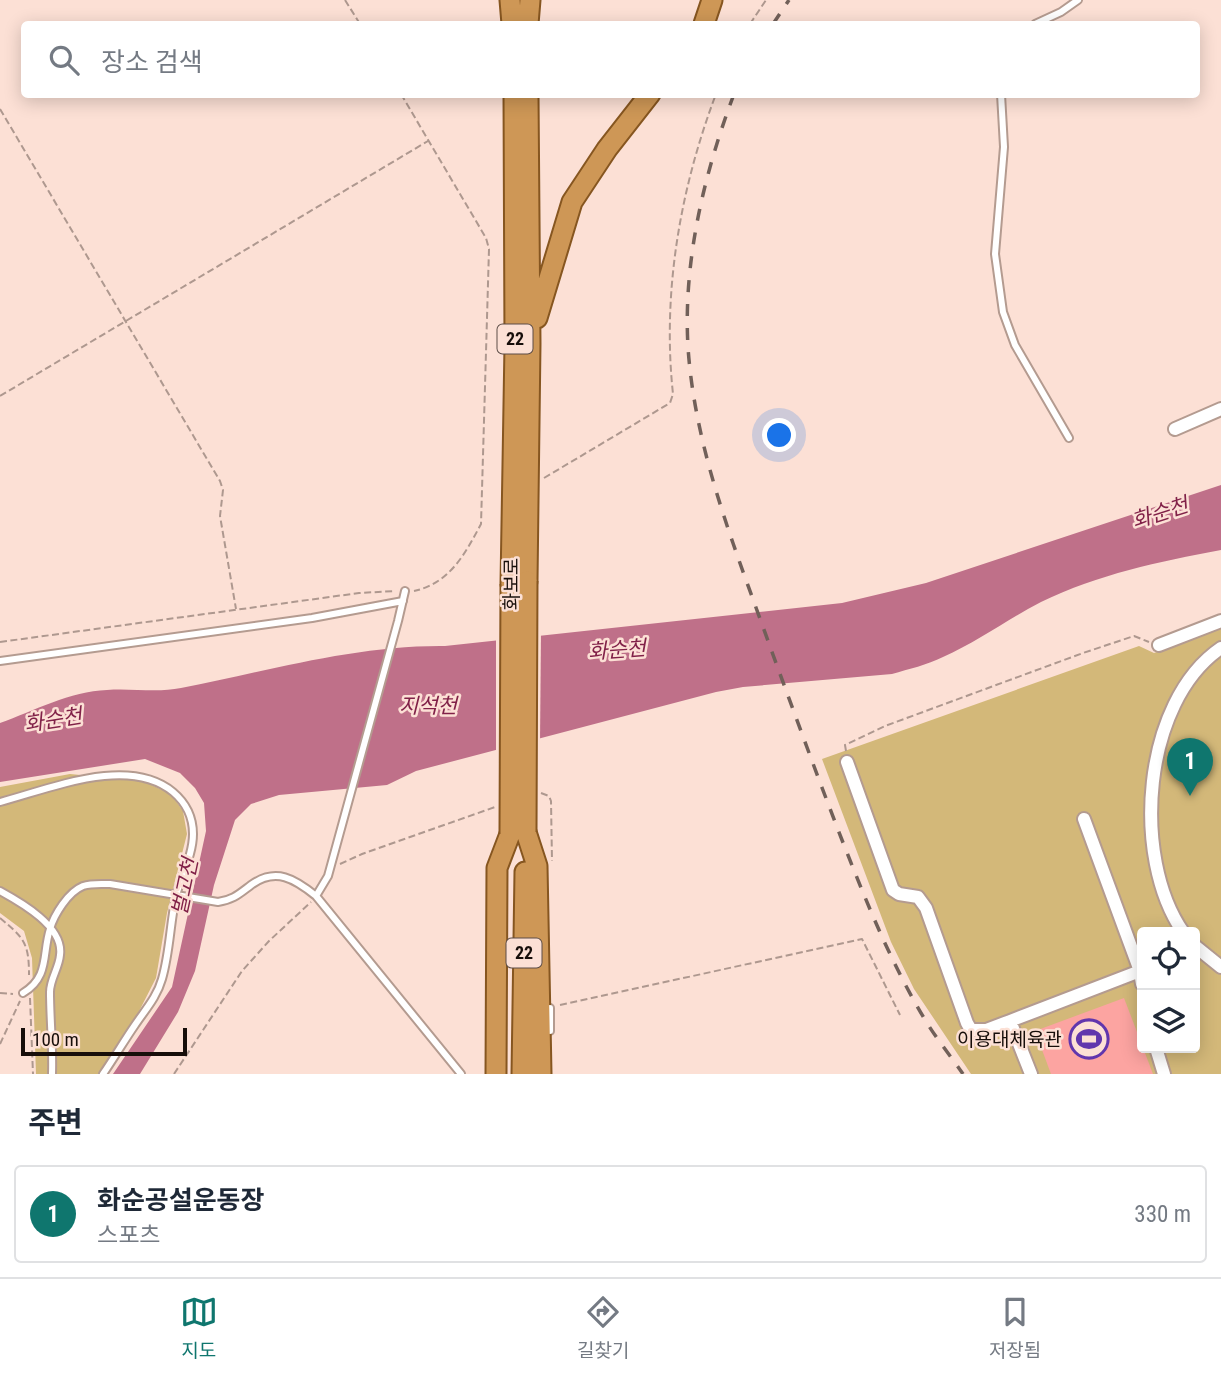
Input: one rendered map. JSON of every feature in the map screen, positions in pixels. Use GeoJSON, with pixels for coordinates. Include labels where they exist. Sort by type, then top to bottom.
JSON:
{"type":"FeatureCollection","features":[{"type":"Feature","properties":{"kind":"highway"},"geometry":{"type":"LineString","coordinates":[[510,0],[513,21]]}},
{"type":"Feature","properties":{"kind":"highway"},"geometry":{"type":"LineString","coordinates":[[513,21],[516,0]]}},
{"type":"Feature","properties":{"kind":"highway"},"geometry":{"type":"LineString","coordinates":[[528,21],[530,0]]}},
{"type":"Feature","properties":{"kind":"highway"},"geometry":{"type":"LineString","coordinates":[[705,21],[712,0]]}},
{"type":"Feature","properties":{"kind":"highway","name":"화보로"},"geometry":{"type":"LineString","coordinates":[[514,98],[522,1074]]}},
{"type":"Feature","properties":{"kind":"highway","name":"화보로"},"geometry":{"type":"LineString","coordinates":[[519,582],[530,343],[528,98]]}},
{"type":"Feature","properties":{"kind":"highway","name":"22"},"geometry":{"type":"LineString","coordinates":[[530,343],[572,202],[607,149],[647,98]]}},
{"type":"Feature","properties":{"kind":"highway"},"geometry":{"type":"LineString","coordinates":[[496,1074],[497,868],[518,833],[537,866],[541,1074]]}},
{"type":"Feature","properties":{"kind":"highway","name":"화보로"},"geometry":{"type":"LineString","coordinates":[[507,1074],[518,833]]}},
{"type":"Feature","properties":{"kind":"street"},"geometry":{"type":"LineString","coordinates":[[1175,429],[1221,409]]}},
{"type":"Feature","properties":{"kind":"street"},"geometry":{"type":"LineString","coordinates":[[1158,645],[1221,621]]}},
{"type":"Feature","properties":{"kind":"street"},"geometry":{"type":"LineString","coordinates":[[1181,927],[1157,876],[1151,837],[1152,790],[1163,736],[1172,712],[1186,685],[1202,665],[1221,648]]}},
{"type":"Feature","properties":{"kind":"street"},"geometry":{"type":"LineString","coordinates":[[846,762],[893,890],[899,894],[918,897],[926,908],[971,1030],[986,1030],[1137,972]]}},
{"type":"Feature","properties":{"kind":"street"},"geometry":{"type":"LineString","coordinates":[[1084,819],[1137,963]]}},
{"type":"Feature","properties":{"kind":"street"},"geometry":{"type":"LineString","coordinates":[[1200,950],[1221,967]]}},
{"type":"Feature","properties":{"kind":"street"},"geometry":{"type":"LineString","coordinates":[[1010,1021],[1031,1074]]}},
{"type":"Feature","properties":{"kind":"street"},"geometry":{"type":"LineString","coordinates":[[1158,1053],[1164,1074]]}},
{"type":"Feature","properties":{"kind":"lane"},"geometry":{"type":"LineString","coordinates":[[1042,21],[1061,12],[1077,0]]}},
{"type":"Feature","properties":{"kind":"lane"},"geometry":{"type":"LineString","coordinates":[[1001,98],[1004,147],[995,254],[1003,312],[1015,345],[1069,439]]}},
{"type":"Feature","properties":{"kind":"lane"},"geometry":{"type":"LineString","coordinates":[[316,896],[330,869],[405,591]]}},
{"type":"Feature","properties":{"kind":"lane"},"geometry":{"type":"LineString","coordinates":[[0,661],[312,618],[402,601]]}},
{"type":"Feature","properties":{"kind":"lane"},"geometry":{"type":"LineString","coordinates":[[0,802],[102,776],[141,777],[159,783],[187,806],[192,825],[192,843],[161,982],[155,997],[103,1074]]}},
{"type":"Feature","properties":{"kind":"lane"},"geometry":{"type":"LineString","coordinates":[[26,991],[38,980],[47,952],[51,926],[73,892],[82,886],[94,883],[110,884],[213,902],[232,901],[253,883],[269,876],[284,877],[298,881],[316,896],[461,1074]]}},
{"type":"Feature","properties":{"kind":"lane"},"geometry":{"type":"LineString","coordinates":[[0,891],[51,926],[59,941],[61,953],[50,993],[52,1074]]}},
{"type":"Feature","properties":{"kind":"lane"},"geometry":{"type":"LineString","coordinates":[[541,1035],[550,1036],[550,1008]]}},
{"type":"Feature","properties":{"kind":"path"},"geometry":{"type":"LineString","coordinates":[[345,0],[357,21]]}},
{"type":"Feature","properties":{"kind":"path"},"geometry":{"type":"LineString","coordinates":[[752,21],[766,0]]}},
{"type":"Feature","properties":{"kind":"path"},"geometry":{"type":"LineString","coordinates":[[0,642],[370,591],[405,591],[429,587],[441,580],[469,546],[481,524],[489,249],[486,238],[403,98]]}},
{"type":"Feature","properties":{"kind":"path"},"geometry":{"type":"LineString","coordinates":[[544,478],[670,403],[673,394],[669,328],[677,237],[689,176],[715,98]]}},
{"type":"Feature","properties":{"kind":"path"},"geometry":{"type":"LineString","coordinates":[[0,108],[220,481],[223,490],[220,516],[236,611]]}},
{"type":"Feature","properties":{"kind":"path"},"geometry":{"type":"LineString","coordinates":[[0,396],[428,141]]}},
{"type":"Feature","properties":{"kind":"path"},"geometry":{"type":"LineString","coordinates":[[846,762],[845,745],[886,726],[1134,636],[1158,645]]}},
{"type":"Feature","properties":{"kind":"path"},"geometry":{"type":"LineString","coordinates":[[538,793],[545,794],[551,801],[552,864]]}},
{"type":"Feature","properties":{"kind":"path"},"geometry":{"type":"LineString","coordinates":[[330,869],[362,854],[460,821],[503,803]]}},
{"type":"Feature","properties":{"kind":"path"},"geometry":{"type":"LineString","coordinates":[[174,1074],[242,971],[316,896]]}},
{"type":"Feature","properties":{"kind":"path"},"geometry":{"type":"LineString","coordinates":[[0,918],[23,937],[29,958],[26,991],[33,1074]]}},
{"type":"Feature","properties":{"kind":"path"},"geometry":{"type":"LineString","coordinates":[[550,1008],[862,939],[900,1015]]}},
{"type":"Feature","properties":{"kind":"path"},"geometry":{"type":"LineString","coordinates":[[0,993],[26,991]]}},
{"type":"Feature","properties":{"kind":"path"},"geometry":{"type":"LineString","coordinates":[[0,1044],[26,991]]}},
{"type":"Feature","properties":{"kind":"shaded area"},"geometry":{"type":"Polygon","coordinates":[[[1221,628],[1221,1074],[971,1074],[914,989],[891,942],[822,759],[1139,646],[1154,653],[1221,628]]]}},
{"type":"Feature","properties":{"kind":"shaded area"},"geometry":{"type":"Polygon","coordinates":[[[70,774],[143,781],[171,794],[183,811],[187,834],[167,913],[156,978],[107,1074],[36,1074],[32,958],[24,931],[0,913],[0,787],[70,774]]]}},
{"type":"Feature","properties":{"kind":"water","name":"지석천"},"geometry":{"type":"Polygon","coordinates":[[[1221,485],[1221,550],[1129,570],[1063,592],[956,651],[924,665],[892,674],[743,687],[716,692],[416,771],[387,785],[279,795],[251,804],[235,820],[214,885],[195,971],[178,1012],[140,1074],[113,1074],[172,987],[206,831],[204,803],[195,788],[180,773],[145,759],[0,782],[0,723],[79,694],[93,691],[172,689],[312,660],[378,650],[445,646],[842,603],[926,583],[1221,485]]]}},
{"type":"Feature","properties":{"kind":"pier"},"geometry":{"type":"Polygon","coordinates":[[[541,632],[540,742],[496,754],[496,637],[541,632]]]}},
{"type":"Feature","properties":{"kind":"building","name":"이용대체육관"},"geometry":{"type":"Polygon","coordinates":[[[1124,998],[1137,1032],[1137,1053],[1145,1053],[1153,1074],[1051,1074],[1035,1031],[1124,998]]]}},
{"type":"Feature","properties":{"kind":"railway"},"geometry":{"type":"LineString","coordinates":[[775,21],[789,0]]}},
{"type":"Feature","properties":{"kind":"railway"},"geometry":{"type":"LineString","coordinates":[[733,98],[705,187],[692,250],[689,282],[687,315],[692,386],[708,464],[732,540],[860,886],[889,953],[912,996],[933,1032],[963,1074]]}},
{"type":"Feature","properties":{"kind":"place","name":"화순공설운동장"},"geometry":{"type":"Point","coordinates":[1190,796]}},
{"type":"Feature","properties":{"kind":"place","name":"이용대체육관"},"geometry":{"type":"Point","coordinates":[1089,1039]}},
{"type":"Feature","properties":{"kind":"water label","name":"화순천"},"geometry":{"type":"Point","coordinates":[1160,513]}},
{"type":"Feature","properties":{"kind":"water label","name":"화순천"},"geometry":{"type":"Point","coordinates":[617,650]}},
{"type":"Feature","properties":{"kind":"water label","name":"화순천"},"geometry":{"type":"Point","coordinates":[53,720]}},
{"type":"Feature","properties":{"kind":"water label","name":"벌고천"},"geometry":{"type":"Point","coordinates":[185,887]}}]}
